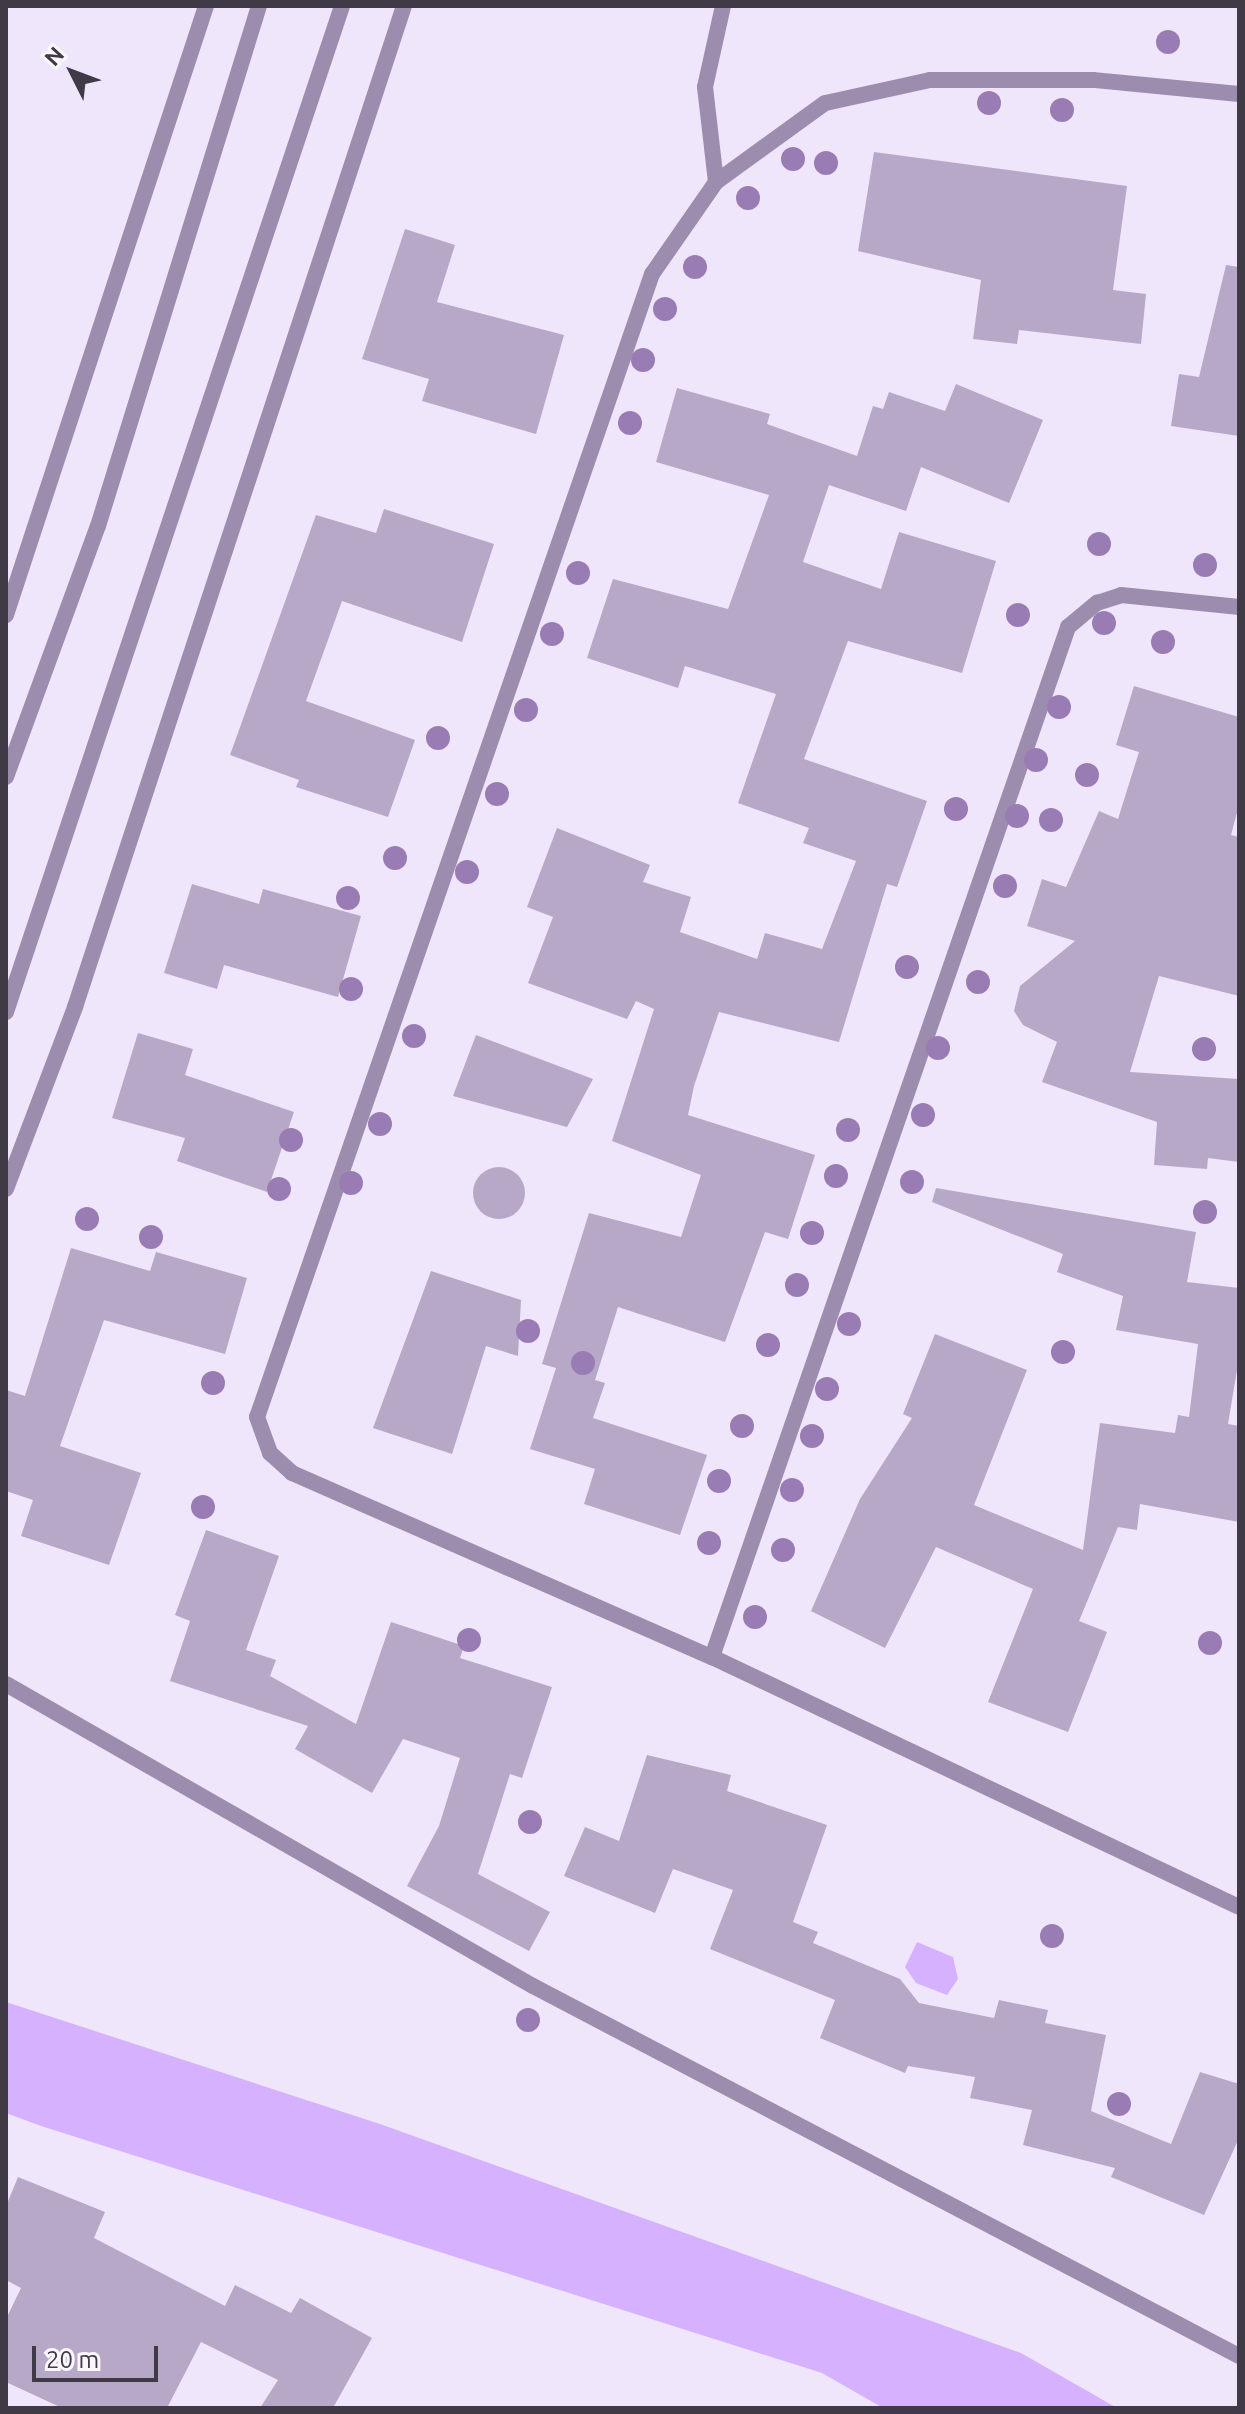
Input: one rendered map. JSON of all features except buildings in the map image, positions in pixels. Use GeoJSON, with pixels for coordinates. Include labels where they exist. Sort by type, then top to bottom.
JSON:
{"type":"FeatureCollection","features":[{"type":"Feature","properties":{"kind":"street"},"geometry":{"type":"LineString","coordinates":[[6,615],[206,6]]}},
{"type":"Feature","properties":{"kind":"street"},"geometry":{"type":"LineString","coordinates":[[6,777],[98,526],[259,6]]}},
{"type":"Feature","properties":{"kind":"street"},"geometry":{"type":"LineString","coordinates":[[6,1012],[342,6]]}},
{"type":"Feature","properties":{"kind":"street"},"geometry":{"type":"LineString","coordinates":[[6,1189],[86,977],[404,6]]}},
{"type":"Feature","properties":{"kind":"street"},"geometry":{"type":"LineString","coordinates":[[716,182],[705,87],[723,6]]}},
{"type":"Feature","properties":{"kind":"street"},"geometry":{"type":"LineString","coordinates":[[1239,94],[1093,80],[930,80],[825,103],[716,182],[652,274],[257,1417],[270,1453],[292,1473],[712,1657],[1239,1907]]}},
{"type":"Feature","properties":{"kind":"street"},"geometry":{"type":"LineString","coordinates":[[712,1657],[1068,627],[1097,603],[1121,595],[1239,607]]}},
{"type":"Feature","properties":{"kind":"street"},"geometry":{"type":"LineString","coordinates":[[6,1684],[533,1986],[1239,2356]]}},
{"type":"Feature","properties":{"kind":"shaded area"},"geometry":{"type":"Polygon","coordinates":[[[917,1942],[953,1957],[958,1979],[947,1995],[916,1983],[905,1967],[917,1942]]]}},
{"type":"Feature","properties":{"kind":"shaded area"},"geometry":{"type":"Polygon","coordinates":[[[6,2002],[380,2124],[1021,2353],[1117,2408],[883,2408],[822,2373],[41,2126],[6,2113],[6,2002]]]}}]}
